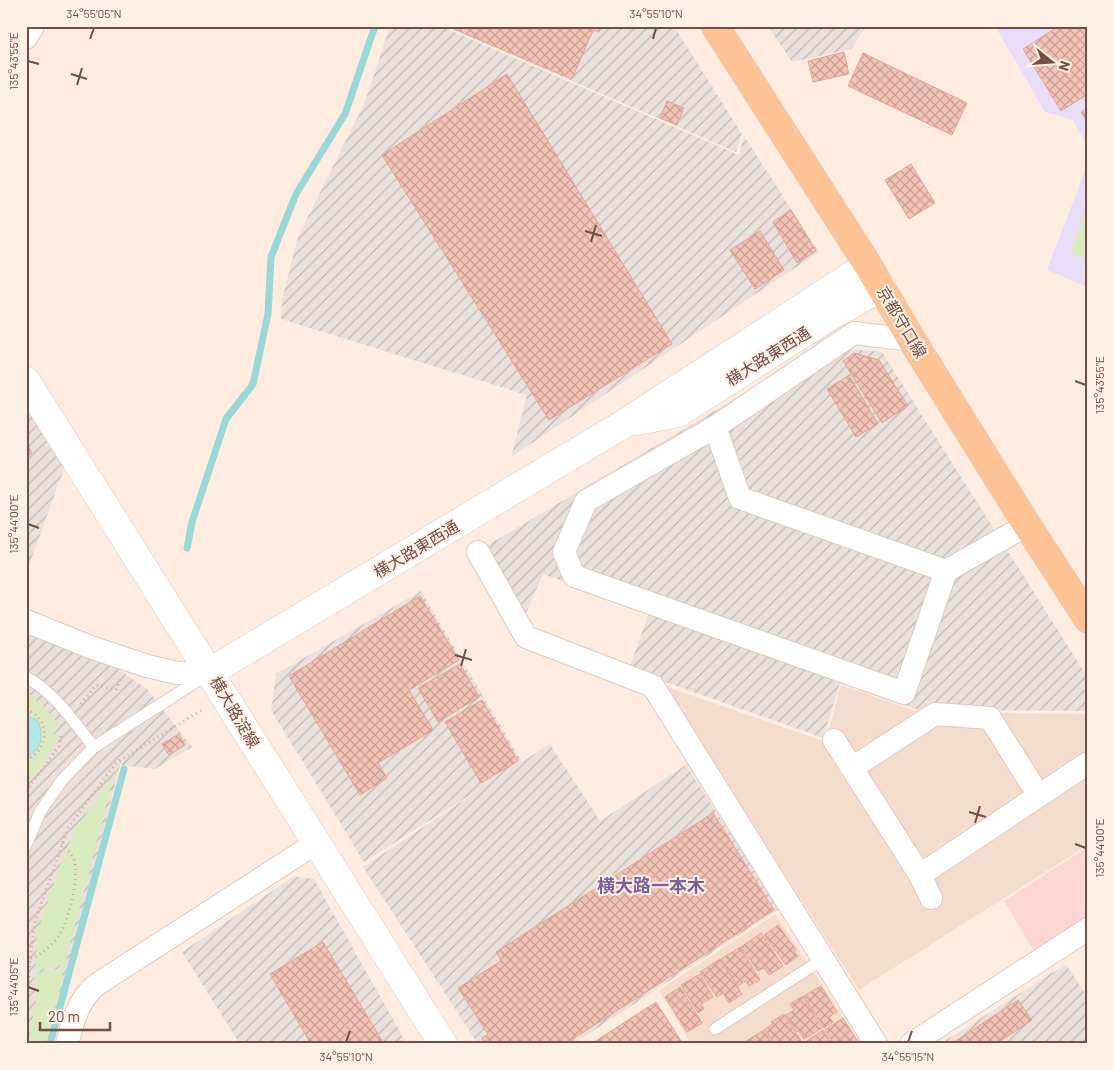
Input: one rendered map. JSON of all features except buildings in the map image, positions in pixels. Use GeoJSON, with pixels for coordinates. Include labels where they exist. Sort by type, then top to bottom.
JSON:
{"type":"FeatureCollection","features":[{"type":"Feature","properties":{"kind":"main road","name":"京都守口線"},"geometry":{"type":"LineString","coordinates":[[715,26],[875,276],[912,340],[1088,619]]}},
{"type":"Feature","properties":{"kind":"street"},"geometry":{"type":"LineString","coordinates":[[26,38],[33,26]]}},
{"type":"Feature","properties":{"kind":"street","name":"横大路東西通"},"geometry":{"type":"LineString","coordinates":[[210,672],[622,425],[678,413],[827,318],[875,276]]}},
{"type":"Feature","properties":{"kind":"street"},"geometry":{"type":"LineString","coordinates":[[912,340],[854,333],[715,428],[586,501],[564,552],[574,576],[904,693],[946,571],[1027,525]]}},
{"type":"Feature","properties":{"kind":"street","name":"横大路淀線"},"geometry":{"type":"LineString","coordinates":[[26,381],[443,1044]]}},
{"type":"Feature","properties":{"kind":"street"},"geometry":{"type":"LineString","coordinates":[[715,428],[740,498],[946,571]]}},
{"type":"Feature","properties":{"kind":"street"},"geometry":{"type":"LineString","coordinates":[[478,552],[526,637],[653,686],[876,1044]]}},
{"type":"Feature","properties":{"kind":"street"},"geometry":{"type":"LineString","coordinates":[[26,621],[93,648],[147,666],[177,673],[210,672]]}},
{"type":"Feature","properties":{"kind":"street"},"geometry":{"type":"LineString","coordinates":[[852,768],[935,714],[990,718],[1039,796]]}},
{"type":"Feature","properties":{"kind":"street"},"geometry":{"type":"LineString","coordinates":[[834,740],[920,874],[932,898]]}},
{"type":"Feature","properties":{"kind":"street"},"geometry":{"type":"LineString","coordinates":[[920,874],[1088,763]]}},
{"type":"Feature","properties":{"kind":"street"},"geometry":{"type":"LineString","coordinates":[[67,1044],[78,1008],[86,994],[96,984],[316,843]]}},
{"type":"Feature","properties":{"kind":"street"},"geometry":{"type":"LineString","coordinates":[[911,1044],[1088,929]]}},
{"type":"Feature","properties":{"kind":"lane"},"geometry":{"type":"LineString","coordinates":[[26,845],[30,826],[64,780],[94,746],[210,672]]}},
{"type":"Feature","properties":{"kind":"lane"},"geometry":{"type":"LineString","coordinates":[[26,677],[36,682],[66,711],[94,746]]}},
{"type":"Feature","properties":{"kind":"lane"},"geometry":{"type":"LineString","coordinates":[[715,1029],[823,958]]}},
{"type":"Feature","properties":{"kind":"path"},"geometry":{"type":"LineString","coordinates":[[26,710],[38,717],[45,734],[42,748],[37,754],[26,760]]}},
{"type":"Feature","properties":{"kind":"path"},"geometry":{"type":"LineString","coordinates":[[26,1022],[30,960],[35,922],[68,828],[116,763],[172,730]]}},
{"type":"Feature","properties":{"kind":"path"},"geometry":{"type":"LineString","coordinates":[[30,960],[40,954],[60,934],[72,898],[76,865],[72,855],[62,843]]}},
{"type":"Feature","properties":{"kind":"shaded area"},"geometry":{"type":"Polygon","coordinates":[[[390,26],[440,26],[739,155],[744,136],[819,252],[511,457],[527,395],[281,319],[282,300],[298,237],[365,102],[390,26]]]}},
{"type":"Feature","properties":{"kind":"shaded area"},"geometry":{"type":"Polygon","coordinates":[[[444,26],[661,26],[675,28],[742,134],[736,152],[444,26]]]}},
{"type":"Feature","properties":{"kind":"shaded area"},"geometry":{"type":"Polygon","coordinates":[[[768,26],[866,26],[851,49],[792,62],[768,26]]]}},
{"type":"Feature","properties":{"kind":"shaded area"},"geometry":{"type":"Polygon","coordinates":[[[995,26],[1088,26],[1088,147],[1073,120],[1045,112],[995,26]]]}},
{"type":"Feature","properties":{"kind":"shaded area"},"geometry":{"type":"Polygon","coordinates":[[[1088,163],[1088,287],[1047,270],[1088,163]]]}},
{"type":"Feature","properties":{"kind":"shaded area"},"geometry":{"type":"Polygon","coordinates":[[[819,349],[882,352],[1088,678],[1088,711],[919,710],[840,682],[823,738],[629,669],[649,613],[543,574],[525,615],[488,545],[819,349]]]}},
{"type":"Feature","properties":{"kind":"shaded area"},"geometry":{"type":"Polygon","coordinates":[[[26,402],[65,466],[26,574],[26,402]]]}},
{"type":"Feature","properties":{"kind":"shaded area"},"geometry":{"type":"Polygon","coordinates":[[[421,591],[522,762],[550,744],[600,821],[686,765],[779,909],[573,1044],[478,1044],[363,867],[500,776],[364,862],[271,710],[276,674],[421,591]]]}},
{"type":"Feature","properties":{"kind":"shaded area"},"geometry":{"type":"Polygon","coordinates":[[[26,634],[118,669],[147,689],[192,747],[155,769],[120,765],[50,1044],[26,1044],[26,634]]]}},
{"type":"Feature","properties":{"kind":"shaded area"},"geometry":{"type":"Polygon","coordinates":[[[841,685],[919,712],[1088,714],[1088,784],[1086,786],[1088,789],[1088,845],[859,990],[664,686],[826,742],[841,685]]]}},
{"type":"Feature","properties":{"kind":"shaded area"},"geometry":{"type":"Polygon","coordinates":[[[1088,847],[1088,917],[1034,951],[1004,901],[1088,847]]]}},
{"type":"Feature","properties":{"kind":"shaded area"},"geometry":{"type":"Polygon","coordinates":[[[294,876],[314,879],[407,1044],[240,1044],[182,952],[294,876]]]}},
{"type":"Feature","properties":{"kind":"shaded area"},"geometry":{"type":"Polygon","coordinates":[[[775,914],[859,1040],[858,1044],[691,1044],[659,990],[775,914]]]}},
{"type":"Feature","properties":{"kind":"shaded area"},"geometry":{"type":"Polygon","coordinates":[[[1066,964],[1088,998],[1088,1044],[940,1044],[1066,964]]]}},
{"type":"Feature","properties":{"kind":"green space"},"geometry":{"type":"Polygon","coordinates":[[[1088,200],[1088,260],[1071,253],[1088,200]]]}},
{"type":"Feature","properties":{"kind":"green space"},"geometry":{"type":"Polygon","coordinates":[[[26,692],[44,707],[58,724],[53,734],[58,739],[58,743],[27,784],[26,692]]]}},
{"type":"Feature","properties":{"kind":"green space"},"geometry":{"type":"Polygon","coordinates":[[[114,775],[65,964],[35,971],[37,934],[61,863],[76,828],[114,775]]]}},
{"type":"Feature","properties":{"kind":"green space"},"geometry":{"type":"Polygon","coordinates":[[[64,968],[47,1044],[28,1044],[36,1000],[34,974],[64,968]]]}},
{"type":"Feature","properties":{"kind":"water"},"geometry":{"type":"Polygon","coordinates":[[[26,715],[38,721],[41,737],[35,751],[26,757],[26,738],[29,729],[26,728],[26,715]]]}},
{"type":"Feature","properties":{"kind":"waterway"},"geometry":{"type":"LineString","coordinates":[[187,548],[192,522],[226,419],[253,384],[268,314],[271,257],[296,194],[345,114],[375,26]]}},
{"type":"Feature","properties":{"kind":"waterway"},"geometry":{"type":"LineString","coordinates":[[50,1044],[124,769]]}},
{"type":"Feature","properties":{"kind":"district","name":"横大路一本木"},"geometry":{"type":"Point","coordinates":[651,886]}}]}
